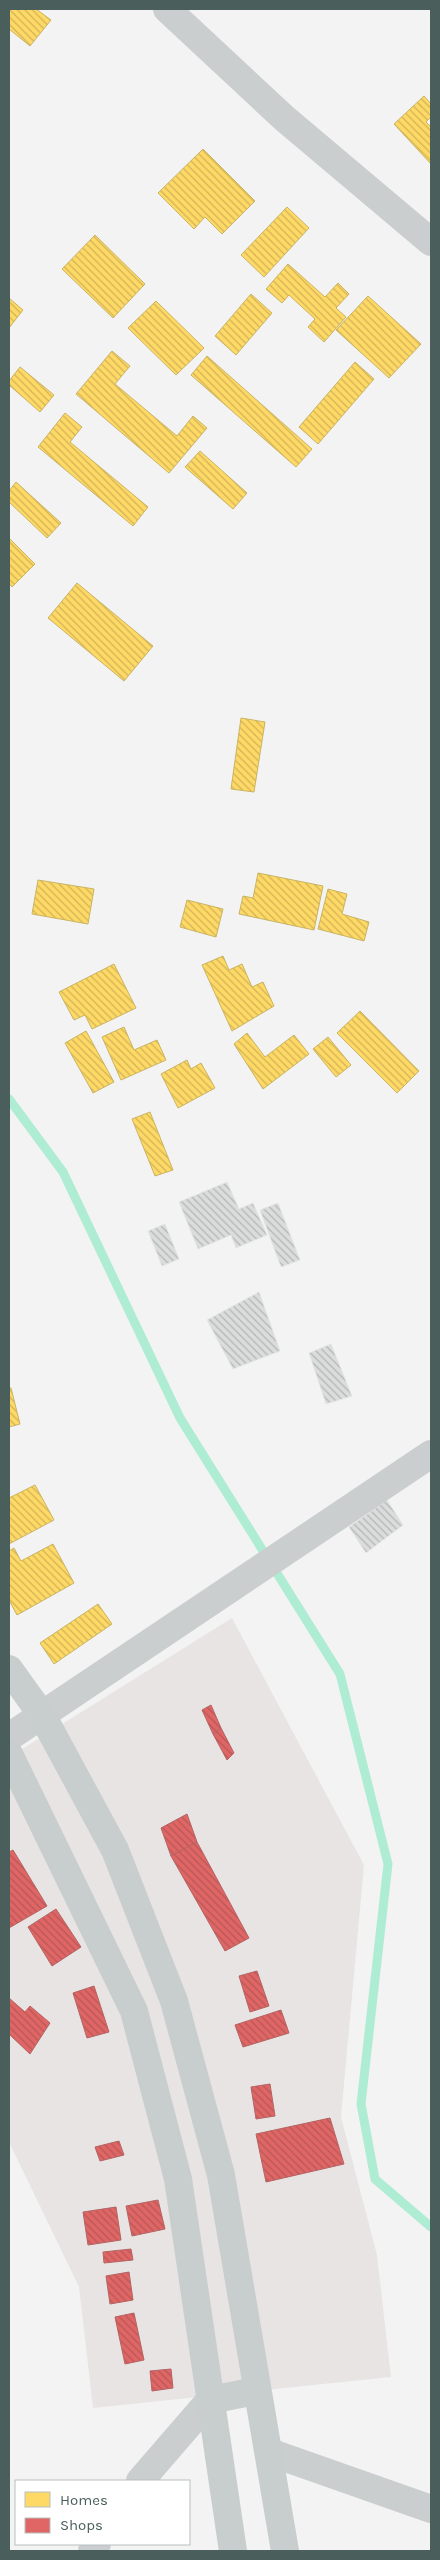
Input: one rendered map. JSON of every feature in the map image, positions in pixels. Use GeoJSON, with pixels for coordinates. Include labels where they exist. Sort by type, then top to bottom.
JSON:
{"type":"FeatureCollection","features":[{"type":"Feature","properties":{"kind":"main road"},"geometry":{"type":"LineString","coordinates":[[9,1669],[42,1714],[115,1850],[174,2001],[221,2175],[256,2391],[269,2452],[285,2551]]}},
{"type":"Feature","properties":{"kind":"main road"},"geometry":{"type":"LineString","coordinates":[[9,1754],[134,2011],[178,2179],[233,2551]]}},
{"type":"Feature","properties":{"kind":"main road"},"geometry":{"type":"LineString","coordinates":[[210,2400],[256,2391]]}},
{"type":"Feature","properties":{"kind":"street"},"geometry":{"type":"LineString","coordinates":[[167,9],[284,118],[431,242]]}},
{"type":"Feature","properties":{"kind":"street"},"geometry":{"type":"LineString","coordinates":[[9,1737],[431,1454]]}},
{"type":"Feature","properties":{"kind":"street"},"geometry":{"type":"LineString","coordinates":[[141,2480],[210,2400]]}},
{"type":"Feature","properties":{"kind":"street"},"geometry":{"type":"LineString","coordinates":[[269,2452],[431,2509]]}},
{"type":"Feature","properties":{"kind":"shaded area"},"geometry":{"type":"Polygon","coordinates":[[[232,1618],[364,1865],[341,2117],[377,2255],[391,2377],[93,2408],[79,2287],[9,2142],[9,1754],[11,1756],[232,1618]]]}},
{"type":"Feature","properties":{"kind":"building: Homes"},"geometry":{"type":"Polygon","coordinates":[[[9,9],[36,9],[51,20],[30,46],[9,29],[9,9]]]}},
{"type":"Feature","properties":{"kind":"building: Homes"},"geometry":{"type":"Polygon","coordinates":[[[424,96],[431,104],[431,117],[426,122],[431,127],[431,164],[394,124],[424,96]]]}},
{"type":"Feature","properties":{"kind":"building: Homes"},"geometry":{"type":"Polygon","coordinates":[[[203,149],[255,201],[222,234],[205,217],[194,229],[158,193],[203,149]]]}},
{"type":"Feature","properties":{"kind":"building: Homes"},"geometry":{"type":"Polygon","coordinates":[[[287,207],[309,228],[264,277],[241,255],[287,207]]]}},
{"type":"Feature","properties":{"kind":"building: Homes"},"geometry":{"type":"Polygon","coordinates":[[[95,235],[145,284],[113,318],[62,269],[95,235]]]}},
{"type":"Feature","properties":{"kind":"building: Homes"},"geometry":{"type":"Polygon","coordinates":[[[288,264],[325,297],[338,283],[349,294],[336,308],[346,317],[324,342],[308,327],[315,319],[289,295],[282,303],[266,289],[288,264]]]}},
{"type":"Feature","properties":{"kind":"building: Homes"},"geometry":{"type":"Polygon","coordinates":[[[251,294],[272,313],[236,355],[215,336],[251,294]]]}},
{"type":"Feature","properties":{"kind":"building: Homes"},"geometry":{"type":"Polygon","coordinates":[[[368,296],[421,344],[389,378],[336,330],[368,296]]]}},
{"type":"Feature","properties":{"kind":"building: Homes"},"geometry":{"type":"Polygon","coordinates":[[[9,298],[23,310],[9,328],[9,298]]]}},
{"type":"Feature","properties":{"kind":"building: Homes"},"geometry":{"type":"Polygon","coordinates":[[[156,301],[204,348],[176,375],[128,328],[156,301]]]}},
{"type":"Feature","properties":{"kind":"building: Homes"},"geometry":{"type":"Polygon","coordinates":[[[112,351],[130,366],[115,384],[177,436],[193,416],[207,428],[169,473],[76,394],[112,351]]]}},
{"type":"Feature","properties":{"kind":"building: Homes"},"geometry":{"type":"Polygon","coordinates":[[[207,356],[312,449],[296,467],[191,375],[207,356]]]}},
{"type":"Feature","properties":{"kind":"building: Homes"},"geometry":{"type":"Polygon","coordinates":[[[355,362],[374,379],[318,444],[299,427],[355,362]]]}},
{"type":"Feature","properties":{"kind":"building: Homes"},"geometry":{"type":"Polygon","coordinates":[[[20,367],[54,395],[40,412],[9,385],[9,381],[20,367]]]}},
{"type":"Feature","properties":{"kind":"building: Homes"},"geometry":{"type":"Polygon","coordinates":[[[65,413],[82,427],[70,442],[148,507],[133,526],[38,447],[65,413]]]}},
{"type":"Feature","properties":{"kind":"building: Homes"},"geometry":{"type":"Polygon","coordinates":[[[200,451],[247,493],[233,509],[185,467],[200,451]]]}},
{"type":"Feature","properties":{"kind":"building: Homes"},"geometry":{"type":"Polygon","coordinates":[[[16,482],[61,523],[47,538],[9,502],[9,491],[16,482]]]}},
{"type":"Feature","properties":{"kind":"building: Homes"},"geometry":{"type":"Polygon","coordinates":[[[9,538],[35,564],[12,587],[9,583],[9,538]]]}},
{"type":"Feature","properties":{"kind":"building: Homes"},"geometry":{"type":"Polygon","coordinates":[[[77,583],[153,646],[124,681],[48,618],[77,583]]]}},
{"type":"Feature","properties":{"kind":"building: Homes"},"geometry":{"type":"Polygon","coordinates":[[[241,718],[265,722],[254,792],[231,789],[241,718]]]}},
{"type":"Feature","properties":{"kind":"building: Homes"},"geometry":{"type":"Polygon","coordinates":[[[258,873],[323,886],[314,930],[239,914],[243,896],[253,898],[258,873]]]}},
{"type":"Feature","properties":{"kind":"building: Homes"},"geometry":{"type":"Polygon","coordinates":[[[38,880],[94,889],[88,924],[32,914],[38,880]]]}},
{"type":"Feature","properties":{"kind":"building: Homes"},"geometry":{"type":"Polygon","coordinates":[[[328,889],[347,894],[342,914],[369,922],[364,941],[318,929],[328,889]]]}},
{"type":"Feature","properties":{"kind":"building: Homes"},"geometry":{"type":"Polygon","coordinates":[[[187,900],[223,909],[216,937],[180,927],[187,900]]]}},
{"type":"Feature","properties":{"kind":"building: Homes"},"geometry":{"type":"Polygon","coordinates":[[[223,956],[229,970],[242,964],[252,987],[263,982],[274,1006],[232,1031],[202,965],[223,956]]]}},
{"type":"Feature","properties":{"kind":"building: Homes"},"geometry":{"type":"Polygon","coordinates":[[[114,964],[136,1008],[92,1029],[85,1015],[74,1020],[59,992],[114,964]]]}},
{"type":"Feature","properties":{"kind":"building: Homes"},"geometry":{"type":"Polygon","coordinates":[[[360,1011],[419,1071],[397,1093],[337,1033],[360,1011]]]}},
{"type":"Feature","properties":{"kind":"building: Homes"},"geometry":{"type":"Polygon","coordinates":[[[124,1027],[134,1050],[157,1040],[166,1060],[121,1080],[102,1037],[124,1027]]]}},
{"type":"Feature","properties":{"kind":"building: Homes"},"geometry":{"type":"Polygon","coordinates":[[[86,1031],[114,1082],[93,1093],[65,1043],[86,1031]]]}},
{"type":"Feature","properties":{"kind":"building: Homes"},"geometry":{"type":"Polygon","coordinates":[[[247,1033],[265,1057],[294,1035],[309,1054],[263,1089],[234,1044],[247,1033]]]}},
{"type":"Feature","properties":{"kind":"building: Homes"},"geometry":{"type":"Polygon","coordinates":[[[328,1037],[351,1065],[336,1077],[313,1049],[328,1037]]]}},
{"type":"Feature","properties":{"kind":"building: Homes"},"geometry":{"type":"Polygon","coordinates":[[[187,1060],[191,1069],[201,1063],[215,1088],[178,1108],[161,1074],[187,1060]]]}},
{"type":"Feature","properties":{"kind":"building: Homes"},"geometry":{"type":"Polygon","coordinates":[[[150,1112],[173,1170],[155,1176],[132,1119],[150,1112]]]}},
{"type":"Feature","properties":{"kind":"building: Homes"},"geometry":{"type":"Polygon","coordinates":[[[9,1388],[11,1388],[20,1424],[9,1427],[9,1388]]]}},
{"type":"Feature","properties":{"kind":"building: Homes"},"geometry":{"type":"Polygon","coordinates":[[[35,1485],[54,1520],[9,1544],[9,1498],[35,1485]]]}},
{"type":"Feature","properties":{"kind":"building: Homes"},"geometry":{"type":"Polygon","coordinates":[[[53,1544],[74,1583],[17,1615],[9,1600],[9,1551],[14,1548],[21,1561],[53,1544]]]}},
{"type":"Feature","properties":{"kind":"building: Homes"},"geometry":{"type":"Polygon","coordinates":[[[98,1604],[112,1624],[54,1664],[40,1643],[98,1604]]]}},
{"type":"Feature","properties":{"kind":"building: Shops"},"geometry":{"type":"Polygon","coordinates":[[[211,1705],[221,1728],[213,1734],[202,1710],[211,1705]]]}},
{"type":"Feature","properties":{"kind":"building: Shops"},"geometry":{"type":"Polygon","coordinates":[[[221,1728],[234,1753],[227,1760],[213,1734],[221,1728]]]}},
{"type":"Feature","properties":{"kind":"building: Shops"},"geometry":{"type":"Polygon","coordinates":[[[187,1814],[197,1842],[171,1856],[161,1828],[187,1814]]]}},
{"type":"Feature","properties":{"kind":"building: Shops"},"geometry":{"type":"Polygon","coordinates":[[[197,1842],[249,1938],[225,1951],[171,1856],[197,1842]]]}},
{"type":"Feature","properties":{"kind":"building: Shops"},"geometry":{"type":"Polygon","coordinates":[[[13,1850],[47,1906],[9,1928],[9,1852],[13,1850]]]}},
{"type":"Feature","properties":{"kind":"building: Shops"},"geometry":{"type":"Polygon","coordinates":[[[56,1909],[81,1947],[52,1966],[28,1927],[56,1909]]]}},
{"type":"Feature","properties":{"kind":"building: Shops"},"geometry":{"type":"Polygon","coordinates":[[[257,1971],[269,2006],[250,2012],[239,1976],[257,1971]]]}},
{"type":"Feature","properties":{"kind":"building: Shops"},"geometry":{"type":"Polygon","coordinates":[[[94,1986],[109,2032],[87,2038],[73,1993],[94,1986]]]}},
{"type":"Feature","properties":{"kind":"building: Shops"},"geometry":{"type":"Polygon","coordinates":[[[9,1998],[25,2012],[30,2006],[50,2023],[30,2054],[9,2034],[9,1998]]]}},
{"type":"Feature","properties":{"kind":"building: Shops"},"geometry":{"type":"Polygon","coordinates":[[[281,2010],[289,2033],[243,2047],[235,2025],[281,2010]]]}},
{"type":"Feature","properties":{"kind":"building: Shops"},"geometry":{"type":"Polygon","coordinates":[[[270,2084],[275,2116],[256,2119],[251,2087],[270,2084]]]}},
{"type":"Feature","properties":{"kind":"building: Shops"},"geometry":{"type":"Polygon","coordinates":[[[330,2118],[344,2164],[266,2182],[256,2134],[330,2118]]]}},
{"type":"Feature","properties":{"kind":"building: Shops"},"geometry":{"type":"Polygon","coordinates":[[[119,2141],[124,2155],[100,2161],[95,2147],[119,2141]]]}},
{"type":"Feature","properties":{"kind":"building: Shops"},"geometry":{"type":"Polygon","coordinates":[[[158,2200],[165,2229],[132,2236],[126,2206],[158,2200]]]}},
{"type":"Feature","properties":{"kind":"building: Shops"},"geometry":{"type":"Polygon","coordinates":[[[116,2207],[121,2240],[88,2245],[83,2212],[116,2207]]]}},
{"type":"Feature","properties":{"kind":"building: Shops"},"geometry":{"type":"Polygon","coordinates":[[[131,2249],[133,2260],[104,2263],[103,2252],[131,2249]]]}},
{"type":"Feature","properties":{"kind":"building: Shops"},"geometry":{"type":"Polygon","coordinates":[[[129,2272],[133,2300],[110,2304],[106,2276],[129,2272]]]}},
{"type":"Feature","properties":{"kind":"building: Shops"},"geometry":{"type":"Polygon","coordinates":[[[134,2313],[144,2360],[125,2364],[115,2317],[134,2313]]]}},
{"type":"Feature","properties":{"kind":"building: Shops"},"geometry":{"type":"Polygon","coordinates":[[[171,2369],[173,2388],[152,2391],[150,2371],[171,2369]]]}},
{"type":"Feature","properties":{"kind":"building: Other"},"geometry":{"type":"Polygon","coordinates":[[[227,1182],[239,1209],[253,1203],[267,1235],[236,1248],[231,1235],[198,1249],[179,1202],[227,1182]]]}},
{"type":"Feature","properties":{"kind":"building: Other"},"geometry":{"type":"Polygon","coordinates":[[[278,1203],[300,1260],[281,1267],[260,1210],[278,1203]]]}},
{"type":"Feature","properties":{"kind":"building: Other"},"geometry":{"type":"Polygon","coordinates":[[[165,1224],[179,1259],[162,1266],[148,1231],[165,1224]]]}},
{"type":"Feature","properties":{"kind":"building: Other"},"geometry":{"type":"Polygon","coordinates":[[[259,1292],[280,1351],[233,1369],[207,1320],[259,1292]]]}},
{"type":"Feature","properties":{"kind":"building: Other"},"geometry":{"type":"Polygon","coordinates":[[[331,1344],[352,1396],[326,1404],[309,1353],[331,1344]]]}},
{"type":"Feature","properties":{"kind":"building: Other"},"geometry":{"type":"Polygon","coordinates":[[[387,1500],[403,1525],[366,1553],[349,1527],[387,1500]]]}},
{"type":"Feature","properties":{"kind":"waterway"},"geometry":{"type":"LineString","coordinates":[[9,1099],[63,1172],[180,1418],[340,1674],[388,1864],[361,2104],[375,2179],[431,2227]]}}]}
